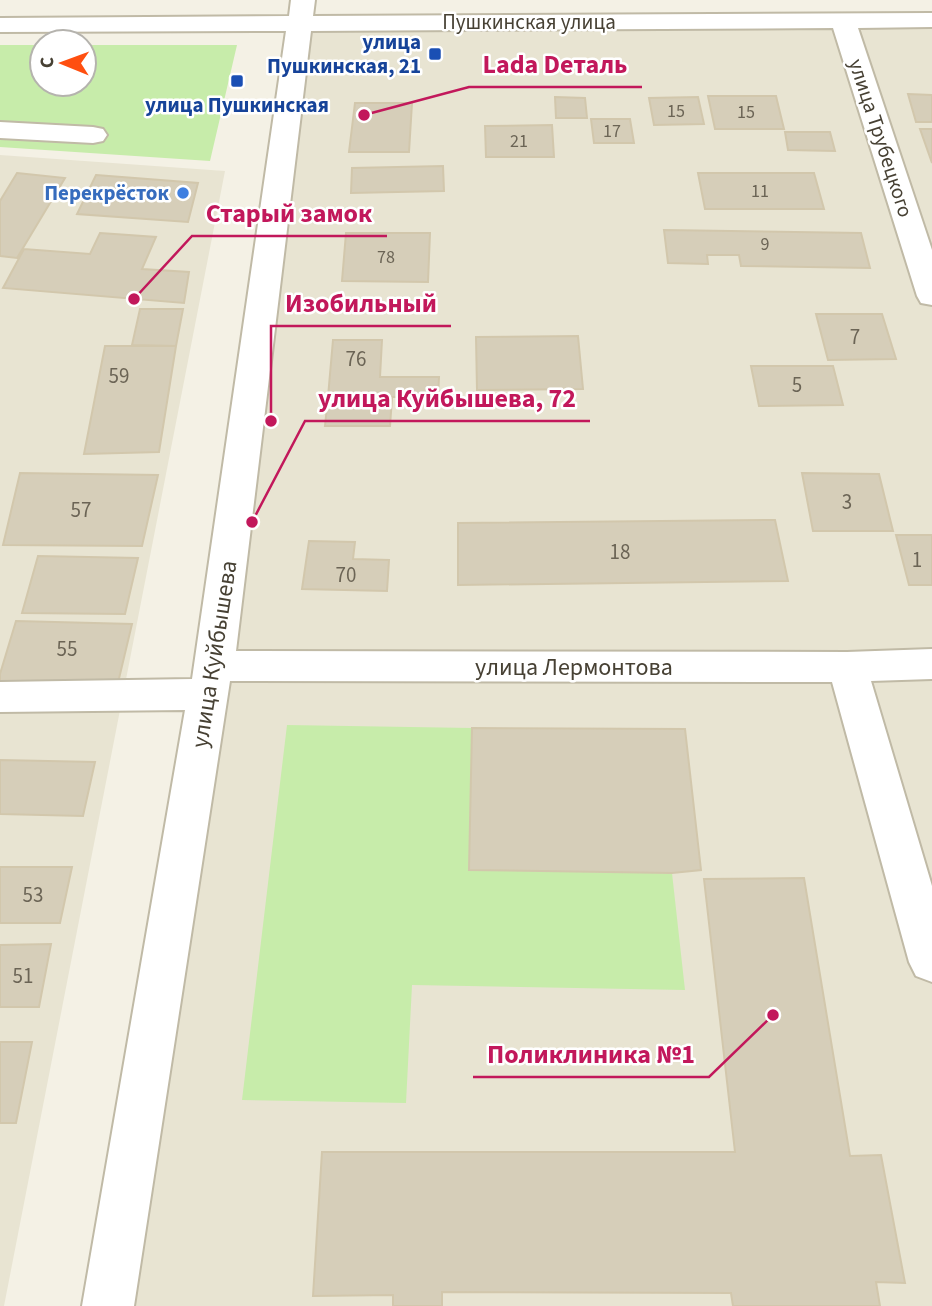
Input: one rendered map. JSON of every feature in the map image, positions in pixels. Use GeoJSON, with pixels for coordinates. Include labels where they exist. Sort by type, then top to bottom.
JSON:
{"type":"FeatureCollection","features":[{"type":"Feature","properties":{"kind":"street","name":"Пушкинская улица"},"geometry":{"type":"LineString","coordinates":[[0,25],[301,11],[932,20]]}},
{"type":"Feature","properties":{"kind":"street","name":"улица Куйбышева"},"geometry":{"type":"LineString","coordinates":[[108,1306],[211,680],[301,11]]}},
{"type":"Feature","properties":{"kind":"street","name":"улица Трубецкого"},"geometry":{"type":"LineString","coordinates":[[843,20],[932,296]]}},
{"type":"Feature","properties":{"kind":"street"},"geometry":{"type":"LineString","coordinates":[[0,130],[93,135]]}},
{"type":"Feature","properties":{"kind":"street","name":"улица Лермонтова"},"geometry":{"type":"LineString","coordinates":[[0,697],[211,680],[932,664]]}},
{"type":"Feature","properties":{"kind":"street"},"geometry":{"type":"LineString","coordinates":[[847,667],[932,962]]}},
{"type":"Feature","properties":{"kind":"shaded area"},"geometry":{"type":"Polygon","coordinates":[[[932,20],[932,1306],[108,1306],[300,22],[932,20]]]}},
{"type":"Feature","properties":{"kind":"shaded area"},"geometry":{"type":"Polygon","coordinates":[[[0,155],[225,171],[4,1306],[0,1306],[0,155]]]}},
{"type":"Feature","properties":{"kind":"green space"},"geometry":{"type":"Polygon","coordinates":[[[0,45],[28,45],[28,98],[98,98],[98,45],[237,45],[210,161],[0,147],[0,45]]]}},
{"type":"Feature","properties":{"kind":"green space"},"geometry":{"type":"Polygon","coordinates":[[[287,725],[472,728],[469,870],[672,873],[685,990],[412,985],[406,1103],[242,1100],[287,725]]]}},
{"type":"Feature","properties":{"kind":"building"},"geometry":{"type":"Polygon","coordinates":[[[908,94],[932,95],[932,122],[916,122],[908,94]]]}},
{"type":"Feature","properties":{"kind":"building"},"geometry":{"type":"Polygon","coordinates":[[[708,96],[776,96],[784,129],[715,129],[708,96]]]}},
{"type":"Feature","properties":{"kind":"building"},"geometry":{"type":"Polygon","coordinates":[[[555,97],[585,98],[587,118],[556,118],[555,97]]]}},
{"type":"Feature","properties":{"kind":"building"},"geometry":{"type":"Polygon","coordinates":[[[698,97],[704,124],[654,125],[649,98],[698,97]]]}},
{"type":"Feature","properties":{"kind":"building"},"geometry":{"type":"Polygon","coordinates":[[[355,103],[412,103],[409,152],[349,152],[355,103]]]}},
{"type":"Feature","properties":{"kind":"building"},"geometry":{"type":"Polygon","coordinates":[[[591,119],[630,119],[634,143],[594,143],[591,119]]]}},
{"type":"Feature","properties":{"kind":"building"},"geometry":{"type":"Polygon","coordinates":[[[552,125],[554,157],[486,157],[485,126],[552,125]]]}},
{"type":"Feature","properties":{"kind":"building"},"geometry":{"type":"Polygon","coordinates":[[[920,129],[932,129],[932,163],[920,129]]]}},
{"type":"Feature","properties":{"kind":"building"},"geometry":{"type":"Polygon","coordinates":[[[785,132],[830,132],[835,151],[788,150],[785,132]]]}},
{"type":"Feature","properties":{"kind":"building"},"geometry":{"type":"Polygon","coordinates":[[[443,166],[444,191],[351,193],[352,168],[443,166]]]}},
{"type":"Feature","properties":{"kind":"building"},"geometry":{"type":"Polygon","coordinates":[[[17,173],[65,178],[17,258],[0,256],[0,201],[17,173]]]}},
{"type":"Feature","properties":{"kind":"building"},"geometry":{"type":"Polygon","coordinates":[[[698,173],[814,173],[824,209],[705,209],[698,173]]]}},
{"type":"Feature","properties":{"kind":"building"},"geometry":{"type":"Polygon","coordinates":[[[96,175],[198,183],[188,222],[77,214],[96,175]]]}},
{"type":"Feature","properties":{"kind":"building"},"geometry":{"type":"Polygon","coordinates":[[[664,230],[861,233],[870,268],[741,266],[739,255],[707,255],[708,264],[668,263],[664,230]]]}},
{"type":"Feature","properties":{"kind":"building"},"geometry":{"type":"Polygon","coordinates":[[[100,233],[156,237],[142,269],[189,272],[184,303],[3,288],[24,249],[90,254],[100,233]]]}},
{"type":"Feature","properties":{"kind":"building"},"geometry":{"type":"Polygon","coordinates":[[[346,233],[430,233],[428,282],[342,281],[346,233]]]}},
{"type":"Feature","properties":{"kind":"building"},"geometry":{"type":"Polygon","coordinates":[[[140,309],[183,309],[176,346],[132,345],[140,309]]]}},
{"type":"Feature","properties":{"kind":"building"},"geometry":{"type":"Polygon","coordinates":[[[816,314],[882,314],[896,359],[828,360],[816,314]]]}},
{"type":"Feature","properties":{"kind":"building"},"geometry":{"type":"Polygon","coordinates":[[[578,336],[583,389],[477,390],[476,337],[578,336]]]}},
{"type":"Feature","properties":{"kind":"building"},"geometry":{"type":"Polygon","coordinates":[[[333,340],[382,340],[380,377],[439,377],[438,397],[328,397],[333,340]]]}},
{"type":"Feature","properties":{"kind":"building"},"geometry":{"type":"Polygon","coordinates":[[[105,346],[176,346],[159,452],[84,454],[105,346]]]}},
{"type":"Feature","properties":{"kind":"building"},"geometry":{"type":"Polygon","coordinates":[[[751,366],[833,366],[843,405],[759,406],[751,366]]]}},
{"type":"Feature","properties":{"kind":"building"},"geometry":{"type":"Polygon","coordinates":[[[328,397],[392,398],[390,426],[325,426],[328,397]]]}},
{"type":"Feature","properties":{"kind":"building"},"geometry":{"type":"Polygon","coordinates":[[[20,473],[158,475],[142,546],[3,545],[20,473]]]}},
{"type":"Feature","properties":{"kind":"building"},"geometry":{"type":"Polygon","coordinates":[[[802,473],[879,474],[893,531],[813,531],[802,473]]]}},
{"type":"Feature","properties":{"kind":"building"},"geometry":{"type":"Polygon","coordinates":[[[775,520],[788,581],[458,585],[458,523],[775,520]]]}},
{"type":"Feature","properties":{"kind":"building"},"geometry":{"type":"Polygon","coordinates":[[[896,535],[932,535],[932,585],[909,585],[896,535]]]}},
{"type":"Feature","properties":{"kind":"building"},"geometry":{"type":"Polygon","coordinates":[[[309,541],[355,542],[353,559],[389,560],[387,591],[302,589],[309,541]]]}},
{"type":"Feature","properties":{"kind":"building"},"geometry":{"type":"Polygon","coordinates":[[[38,556],[138,558],[125,614],[22,613],[38,556]]]}},
{"type":"Feature","properties":{"kind":"building"},"geometry":{"type":"Polygon","coordinates":[[[16,621],[132,624],[117,687],[0,684],[0,674],[16,621]]]}},
{"type":"Feature","properties":{"kind":"building"},"geometry":{"type":"Polygon","coordinates":[[[472,728],[685,729],[701,870],[672,873],[469,870],[472,728]]]}},
{"type":"Feature","properties":{"kind":"building"},"geometry":{"type":"Polygon","coordinates":[[[0,760],[95,762],[83,816],[0,814],[0,760]]]}},
{"type":"Feature","properties":{"kind":"building"},"geometry":{"type":"Polygon","coordinates":[[[0,867],[72,867],[60,923],[0,923],[0,867]]]}},
{"type":"Feature","properties":{"kind":"building"},"geometry":{"type":"Polygon","coordinates":[[[804,878],[850,1156],[881,1155],[905,1283],[876,1282],[880,1306],[733,1306],[731,1293],[442,1292],[442,1306],[393,1306],[393,1295],[313,1296],[322,1152],[735,1152],[704,879],[804,878]]]}},
{"type":"Feature","properties":{"kind":"building"},"geometry":{"type":"Polygon","coordinates":[[[51,944],[39,1007],[0,1007],[0,945],[51,944]]]}},
{"type":"Feature","properties":{"kind":"building"},"geometry":{"type":"Polygon","coordinates":[[[0,1042],[32,1042],[16,1123],[0,1123],[0,1042]]]}},
{"type":"Feature","properties":{"kind":"place","name":"улица Пушкинская, 21"},"geometry":{"type":"Point","coordinates":[435,54]}},
{"type":"Feature","properties":{"kind":"place","name":"улица Пушкинская"},"geometry":{"type":"Point","coordinates":[237,81]}},
{"type":"Feature","properties":{"kind":"place","name":"Lada Dеталь"},"geometry":{"type":"Point","coordinates":[364,115]}},
{"type":"Feature","properties":{"kind":"place","name":"Перекрёсток"},"geometry":{"type":"Point","coordinates":[183,193]}},
{"type":"Feature","properties":{"kind":"place","name":"Старый замок"},"geometry":{"type":"Point","coordinates":[134,299]}},
{"type":"Feature","properties":{"kind":"place","name":"Изобильный"},"geometry":{"type":"Point","coordinates":[271,421]}},
{"type":"Feature","properties":{"kind":"place","name":"улица Куйбышева, 72"},"geometry":{"type":"Point","coordinates":[252,522]}},
{"type":"Feature","properties":{"kind":"place","name":"Поликлиника №1"},"geometry":{"type":"Point","coordinates":[773,1015]}}]}
